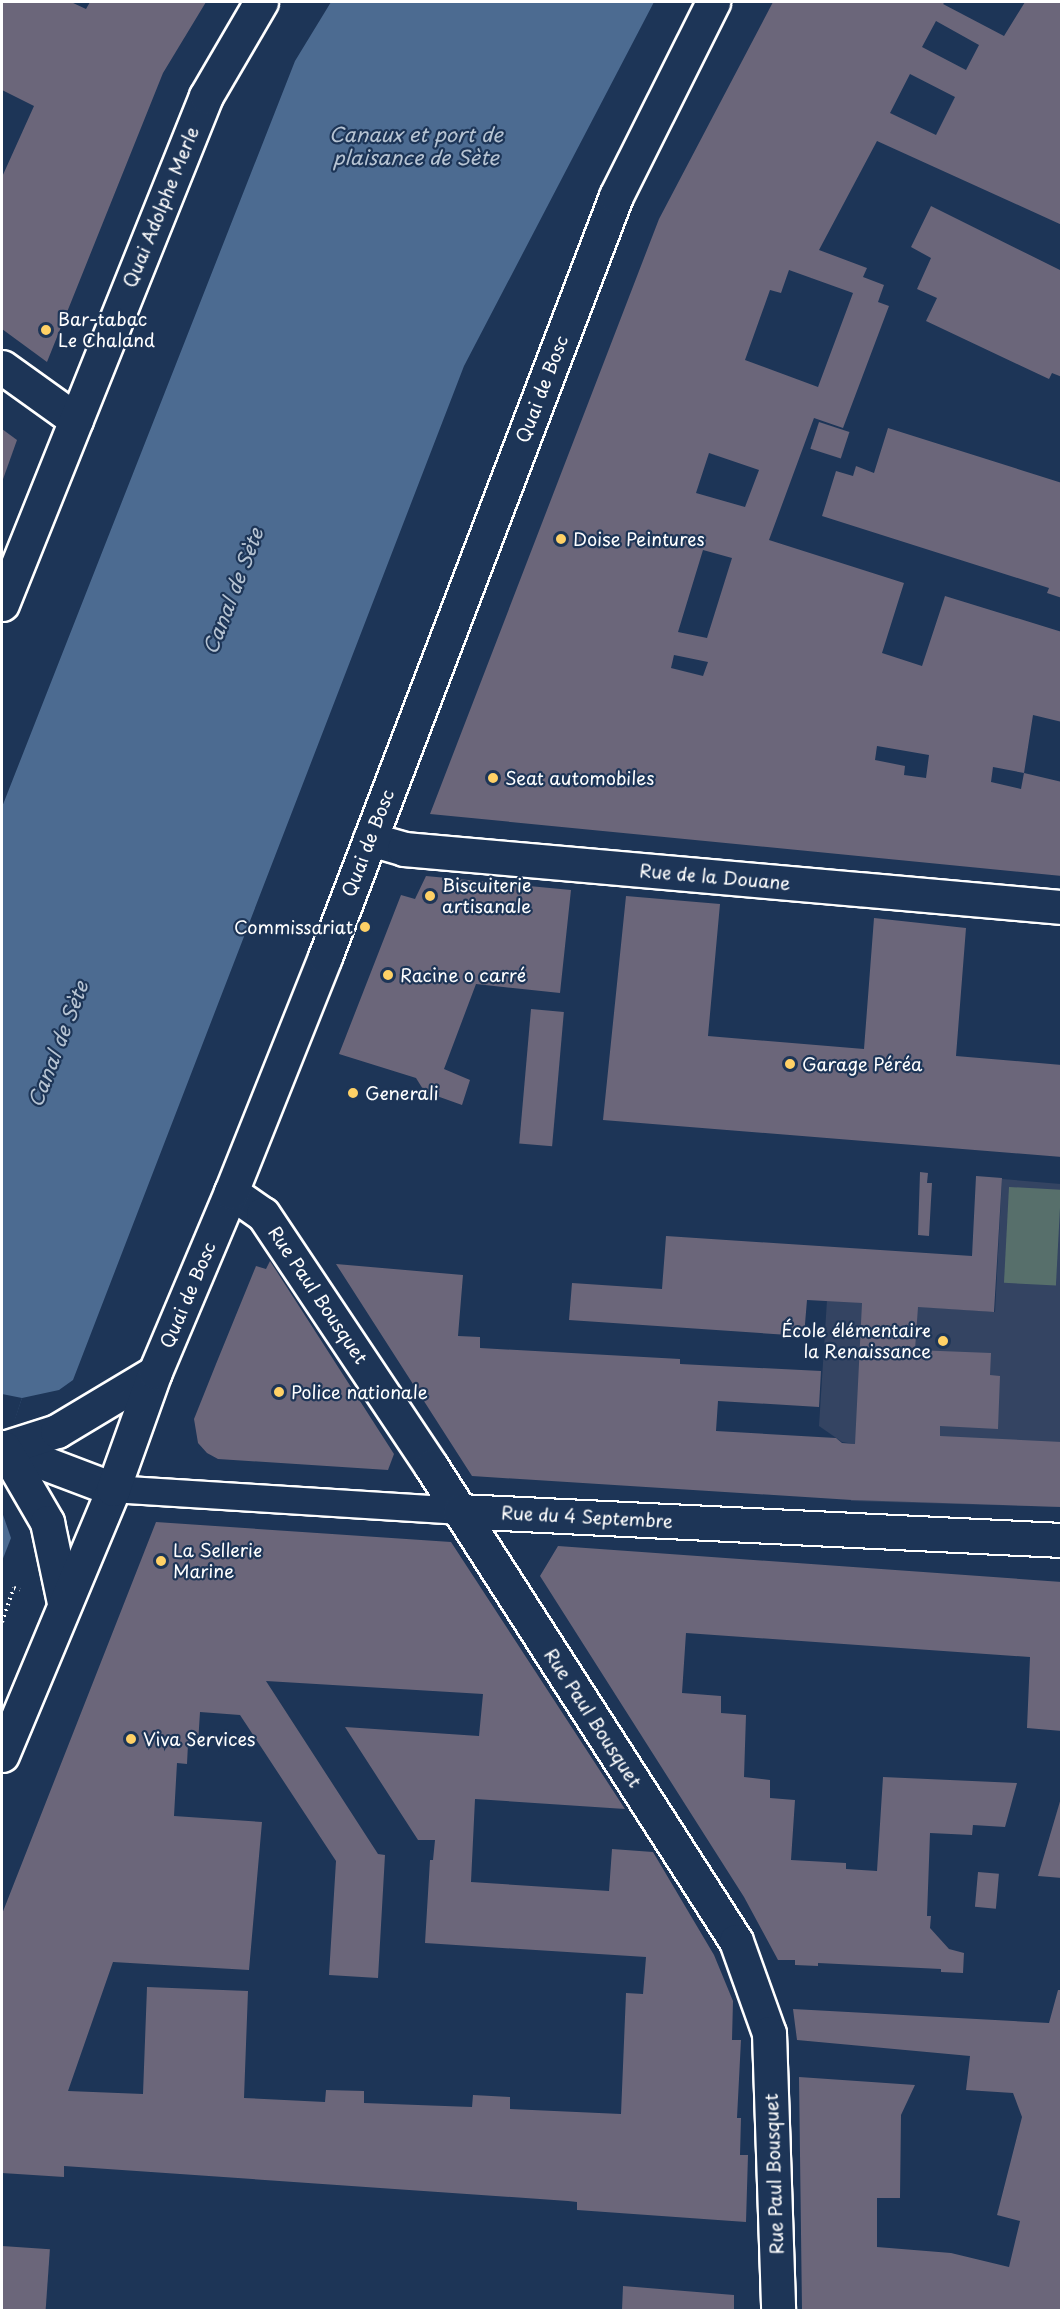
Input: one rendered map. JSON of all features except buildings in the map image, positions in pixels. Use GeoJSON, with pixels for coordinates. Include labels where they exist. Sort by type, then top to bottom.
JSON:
{"type":"FeatureCollection","features":[{"type":"Feature","properties":{"kind":"street","name":"Quai Adolphe Merle"},"geometry":{"type":"LineString","coordinates":[[2,604],[12,550],[76,420],[206,96],[261,2]]}},
{"type":"Feature","properties":{"kind":"street","name":"Quai de Bosc"},"geometry":{"type":"LineString","coordinates":[[2,1755],[112,1488],[155,1372],[231,1192],[370,839],[616,196],[713,2]]}},
{"type":"Feature","properties":{"kind":"street"},"geometry":{"type":"LineString","coordinates":[[2,367],[76,420]]}},
{"type":"Feature","properties":{"kind":"street","name":"Rue de la Douane"},"geometry":{"type":"LineString","coordinates":[[370,839],[404,849],[1062,908]]}},
{"type":"Feature","properties":{"kind":"street","name":"Rue Paul Bousquet"},"geometry":{"type":"LineString","coordinates":[[231,1192],[264,1214],[460,1511],[736,1941],[769,2033],[778,2310]]}},
{"type":"Feature","properties":{"kind":"street"},"geometry":{"type":"LineString","coordinates":[[3,1448],[57,1431],[155,1372]]}},
{"type":"Feature","properties":{"kind":"street"},"geometry":{"type":"LineString","coordinates":[[3,1448],[112,1488]]}},
{"type":"Feature","properties":{"kind":"street"},"geometry":{"type":"LineString","coordinates":[[3,1448],[47,1522],[64,1603]]}},
{"type":"Feature","properties":{"kind":"street","name":"Rue du 4 Septembre"},"geometry":{"type":"LineString","coordinates":[[460,1511],[1062,1540]]}},
{"type":"Feature","properties":{"kind":"lane","name":"Rue du 4 Septembre"},"geometry":{"type":"LineString","coordinates":[[112,1488],[460,1511]]}},
{"type":"Feature","properties":{"kind":"shaded area","name":"École élémentaire la Renaissance"},"geometry":{"type":"Polygon","coordinates":[[[1002,1179],[1061,1184],[1061,1507],[851,1501],[854,1444],[842,1442],[819,1426],[827,1300],[995,1312],[1002,1179]]]}},
{"type":"Feature","properties":{"kind":"green space"},"geometry":{"type":"Polygon","coordinates":[[[1009,1187],[1061,1190],[1056,1286],[1004,1283],[1009,1187]]]}},
{"type":"Feature","properties":{"kind":"water","name":"Canaux et port de plaisance de Sète"},"geometry":{"type":"Polygon","coordinates":[[[331,2],[654,2],[464,366],[73,1380],[59,1390],[22,1398],[2,1457],[2,807],[295,61],[331,2]]]}},
{"type":"Feature","properties":{"kind":"water"},"geometry":{"type":"Polygon","coordinates":[[[2,1512],[11,1538],[2,1561],[2,1512]]]}},
{"type":"Feature","properties":{"kind":"pier"},"geometry":{"type":"Polygon","coordinates":[[[2,1394],[22,1398],[2,1460],[2,1394]]]}},
{"type":"Feature","properties":{"kind":"place","name":"Bar-tabac Le Chaland"},"geometry":{"type":"Point","coordinates":[46,330]}},
{"type":"Feature","properties":{"kind":"place","name":"Doise Peintures"},"geometry":{"type":"Point","coordinates":[561,539]}},
{"type":"Feature","properties":{"kind":"place","name":"Seat automobiles"},"geometry":{"type":"Point","coordinates":[493,778]}},
{"type":"Feature","properties":{"kind":"place","name":"Biscuiterie artisanale"},"geometry":{"type":"Point","coordinates":[430,896]}},
{"type":"Feature","properties":{"kind":"place","name":"Commissariat"},"geometry":{"type":"Point","coordinates":[365,927]}},
{"type":"Feature","properties":{"kind":"place","name":"Racine o carré"},"geometry":{"type":"Point","coordinates":[388,975]}},
{"type":"Feature","properties":{"kind":"place","name":"Garage Péréa"},"geometry":{"type":"Point","coordinates":[790,1064]}},
{"type":"Feature","properties":{"kind":"place","name":"Generali"},"geometry":{"type":"Point","coordinates":[353,1093]}},
{"type":"Feature","properties":{"kind":"place","name":"École élémentaire la Renaissance"},"geometry":{"type":"Point","coordinates":[943,1341]}},
{"type":"Feature","properties":{"kind":"place","name":"Police nationale"},"geometry":{"type":"Point","coordinates":[279,1392]}},
{"type":"Feature","properties":{"kind":"place","name":"La Sellerie Marine"},"geometry":{"type":"Point","coordinates":[161,1561]}},
{"type":"Feature","properties":{"kind":"place","name":"Viva Services"},"geometry":{"type":"Point","coordinates":[131,1739]}},
{"type":"Feature","properties":{"kind":"water label","name":"Canal de Sète"},"geometry":{"type":"Point","coordinates":[233,591]}},
{"type":"Feature","properties":{"kind":"water label","name":"Canal de Sète"},"geometry":{"type":"Point","coordinates":[58,1044]}}]}
